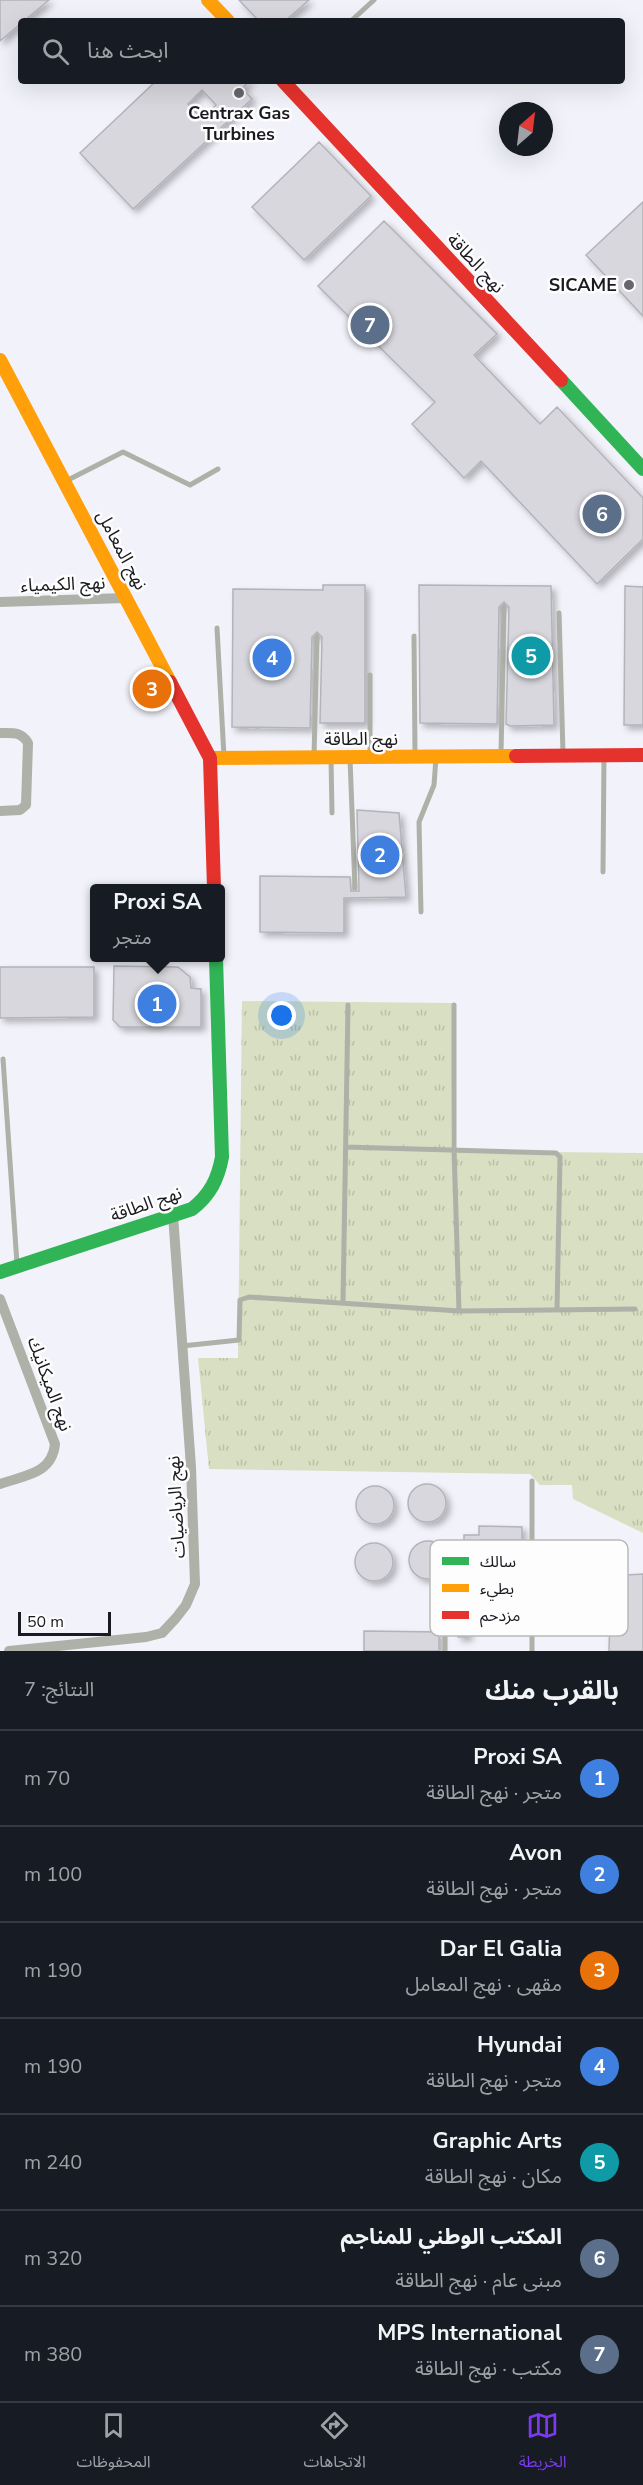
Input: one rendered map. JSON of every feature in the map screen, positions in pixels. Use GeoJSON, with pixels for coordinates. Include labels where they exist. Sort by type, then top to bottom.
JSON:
{"type":"FeatureCollection","features":[{"type":"Feature","properties":{"kind":"street"},"geometry":{"type":"LineString","coordinates":[[208,0],[225,18]]}},
{"type":"Feature","properties":{"kind":"street","name":"نهج الطاقة"},"geometry":{"type":"LineString","coordinates":[[288,84],[643,469]]}},
{"type":"Feature","properties":{"kind":"street","name":"نهج المعامل"},"geometry":{"type":"LineString","coordinates":[[0,360],[126,598],[217,758]]}},
{"type":"Feature","properties":{"kind":"street","name":"نهج الكيمياء"},"geometry":{"type":"LineString","coordinates":[[0,602],[126,598]]}},
{"type":"Feature","properties":{"kind":"street"},"geometry":{"type":"LineString","coordinates":[[0,733],[17,733],[24,736],[27,743],[26,805],[20,810],[0,811]]}},
{"type":"Feature","properties":{"kind":"street","name":"نهج الطاقة"},"geometry":{"type":"LineString","coordinates":[[217,758],[643,754]]}},
{"type":"Feature","properties":{"kind":"street"},"geometry":{"type":"LineString","coordinates":[[214,884],[217,758]]}},
{"type":"Feature","properties":{"kind":"street","name":"نهج الطاقة"},"geometry":{"type":"LineString","coordinates":[[0,1272],[192,1209],[203,1201],[219,1177],[222,1157],[216,962]]}},
{"type":"Feature","properties":{"kind":"street","name":"نهج الرياضيات"},"geometry":{"type":"LineString","coordinates":[[9,1651],[146,1637],[162,1633],[186,1605],[195,1584],[196,1569],[173,1215]]}},
{"type":"Feature","properties":{"kind":"street","name":"نهج الميكانيك"},"geometry":{"type":"LineString","coordinates":[[0,1299],[54,1444],[53,1457],[47,1467],[0,1484]]}},
{"type":"Feature","properties":{"kind":"lane"},"geometry":{"type":"LineString","coordinates":[[354,18],[374,0]]}},
{"type":"Feature","properties":{"kind":"lane"},"geometry":{"type":"LineString","coordinates":[[65,482],[123,452],[190,484],[218,469]]}},
{"type":"Feature","properties":{"kind":"lane"},"geometry":{"type":"LineString","coordinates":[[501,756],[504,607]]}},
{"type":"Feature","properties":{"kind":"lane"},"geometry":{"type":"LineString","coordinates":[[559,613],[563,755]]}},
{"type":"Feature","properties":{"kind":"lane"},"geometry":{"type":"LineString","coordinates":[[217,628],[217,758]]}},
{"type":"Feature","properties":{"kind":"lane"},"geometry":{"type":"LineString","coordinates":[[414,636],[415,757]]}},
{"type":"Feature","properties":{"kind":"lane"},"geometry":{"type":"LineString","coordinates":[[314,757],[317,637]]}},
{"type":"Feature","properties":{"kind":"lane"},"geometry":{"type":"LineString","coordinates":[[370,675],[370,757]]}},
{"type":"Feature","properties":{"kind":"lane"},"geometry":{"type":"LineString","coordinates":[[603,872],[604,755]]}},
{"type":"Feature","properties":{"kind":"lane"},"geometry":{"type":"LineString","coordinates":[[420,912],[419,822],[434,785],[436,756]]}},
{"type":"Feature","properties":{"kind":"lane"},"geometry":{"type":"LineString","coordinates":[[332,757],[332,813]]}},
{"type":"Feature","properties":{"kind":"lane"},"geometry":{"type":"LineString","coordinates":[[350,757],[355,888]]}},
{"type":"Feature","properties":{"kind":"lane"},"geometry":{"type":"LineString","coordinates":[[343,1303],[348,1005]]}},
{"type":"Feature","properties":{"kind":"lane"},"geometry":{"type":"LineString","coordinates":[[454,1005],[454,1149],[459,1311]]}},
{"type":"Feature","properties":{"kind":"lane"},"geometry":{"type":"LineString","coordinates":[[3,1059],[18,1266]]}},
{"type":"Feature","properties":{"kind":"lane"},"geometry":{"type":"LineString","coordinates":[[346,1148],[556,1152],[560,1157],[557,1310]]}},
{"type":"Feature","properties":{"kind":"lane"},"geometry":{"type":"LineString","coordinates":[[182,1346],[230,1343],[239,1340],[240,1300],[249,1297],[459,1311],[635,1309]]}},
{"type":"Feature","properties":{"kind":"lane"},"geometry":{"type":"LineString","coordinates":[[532,1480],[532,1540]]}},
{"type":"Feature","properties":{"kind":"green space"},"geometry":{"type":"Polygon","coordinates":[[[242,1001],[453,1003],[451,1151],[643,1153],[643,1533],[573,1499],[572,1485],[540,1485],[530,1474],[209,1469],[198,1358],[238,1358],[242,1001]]]}},
{"type":"Feature","properties":{"kind":"building"},"geometry":{"type":"Polygon","coordinates":[[[0,0],[49,0],[27,18],[18,18],[18,26],[0,41],[0,0]]]}},
{"type":"Feature","properties":{"kind":"building"},"geometry":{"type":"Polygon","coordinates":[[[239,0],[309,0],[288,18],[256,18],[239,0]]]}},
{"type":"Feature","properties":{"kind":"building"},"geometry":{"type":"Polygon","coordinates":[[[153,84],[247,84],[242,88],[252,99],[133,209],[80,153],[153,84]],[[202,90],[188,104],[202,119],[216,105],[202,90]]]}},
{"type":"Feature","properties":{"kind":"building"},"geometry":{"type":"Polygon","coordinates":[[[319,142],[371,196],[304,260],[252,207],[319,142]]]}},
{"type":"Feature","properties":{"kind":"building","name":"SICAME"},"geometry":{"type":"Polygon","coordinates":[[[643,202],[643,316],[586,255],[643,202]]]}},
{"type":"Feature","properties":{"kind":"building"},"geometry":{"type":"Polygon","coordinates":[[[384,221],[497,334],[474,355],[540,424],[557,407],[643,498],[643,539],[597,584],[481,461],[464,478],[412,424],[435,402],[318,286],[384,221]]]}},
{"type":"Feature","properties":{"kind":"building"},"geometry":{"type":"Polygon","coordinates":[[[323,585],[365,585],[365,723],[320,723],[322,637],[317,632],[312,637],[310,728],[232,727],[233,589],[323,590],[323,585]]]}},
{"type":"Feature","properties":{"kind":"building"},"geometry":{"type":"Polygon","coordinates":[[[419,585],[551,586],[554,725],[510,726],[506,724],[509,607],[504,602],[499,607],[497,724],[420,723],[419,585]]]}},
{"type":"Feature","properties":{"kind":"building"},"geometry":{"type":"Polygon","coordinates":[[[625,586],[643,587],[643,725],[624,725],[625,586]]]}},
{"type":"Feature","properties":{"kind":"building"},"geometry":{"type":"Polygon","coordinates":[[[357,810],[399,813],[406,897],[344,898],[344,933],[260,932],[260,876],[350,877],[351,891],[359,891],[357,810]]]}},
{"type":"Feature","properties":{"kind":"building"},"geometry":{"type":"Polygon","coordinates":[[[114,966],[178,967],[190,977],[191,988],[201,989],[201,1027],[120,1027],[113,1020],[114,966]]]}},
{"type":"Feature","properties":{"kind":"building"},"geometry":{"type":"Polygon","coordinates":[[[0,967],[94,967],[94,1017],[0,1018],[0,967]]]}},
{"type":"Feature","properties":{"kind":"building"},"geometry":{"type":"Polygon","coordinates":[[[427,1484],[440,1490],[446,1503],[440,1516],[427,1522],[414,1516],[408,1503],[414,1490],[427,1484]]]}},
{"type":"Feature","properties":{"kind":"building"},"geometry":{"type":"Polygon","coordinates":[[[375,1486],[388,1492],[394,1505],[388,1518],[375,1524],[362,1518],[356,1505],[362,1492],[375,1486]]]}},
{"type":"Feature","properties":{"kind":"building"},"geometry":{"type":"Polygon","coordinates":[[[479,1526],[522,1527],[522,1540],[464,1540],[464,1535],[479,1535],[479,1526]]]}},
{"type":"Feature","properties":{"kind":"building"},"geometry":{"type":"Polygon","coordinates":[[[430,1542],[430,1578],[428,1579],[415,1573],[409,1560],[415,1547],[430,1542]]]}},
{"type":"Feature","properties":{"kind":"building"},"geometry":{"type":"Polygon","coordinates":[[[374,1543],[387,1549],[393,1562],[387,1575],[374,1581],[361,1575],[355,1562],[361,1549],[374,1543]]]}},
{"type":"Feature","properties":{"kind":"building"},"geometry":{"type":"Polygon","coordinates":[[[643,1574],[643,1651],[609,1651],[609,1636],[628,1636],[628,1575],[643,1574]]]}},
{"type":"Feature","properties":{"kind":"building"},"geometry":{"type":"Polygon","coordinates":[[[364,1631],[430,1632],[430,1636],[439,1636],[439,1651],[364,1651],[364,1631]]]}},
{"type":"Feature","properties":{"kind":"traffic: fast"},"geometry":{"type":"LineString","coordinates":[[561,380],[643,469]]}},
{"type":"Feature","properties":{"kind":"traffic: fast"},"geometry":{"type":"LineString","coordinates":[[0,1272],[192,1209],[208,1192],[218,1172],[222,1157],[216,962]]}},
{"type":"Feature","properties":{"kind":"traffic: slow"},"geometry":{"type":"LineString","coordinates":[[208,0],[225,18]]}},
{"type":"Feature","properties":{"kind":"traffic: slow"},"geometry":{"type":"LineString","coordinates":[[0,360],[170,682]]}},
{"type":"Feature","properties":{"kind":"traffic: slow"},"geometry":{"type":"LineString","coordinates":[[210,758],[516,756]]}},
{"type":"Feature","properties":{"kind":"traffic: jam"},"geometry":{"type":"LineString","coordinates":[[286,84],[561,380]]}},
{"type":"Feature","properties":{"kind":"traffic: jam"},"geometry":{"type":"LineString","coordinates":[[170,682],[210,758],[214,884]]}},
{"type":"Feature","properties":{"kind":"traffic: jam"},"geometry":{"type":"LineString","coordinates":[[516,756],[643,755]]}},
{"type":"Feature","properties":{"kind":"place","name":"Centrax Gas Turbines"},"geometry":{"type":"Point","coordinates":[239,93]}},
{"type":"Feature","properties":{"kind":"place","name":"SICAME"},"geometry":{"type":"Point","coordinates":[629,285]}},
{"type":"Feature","properties":{"kind":"place","name":"MPS International"},"geometry":{"type":"Point","coordinates":[370,325]}},
{"type":"Feature","properties":{"kind":"place","name":"المكتب الوطني للمناجم"},"geometry":{"type":"Point","coordinates":[602,514]}},
{"type":"Feature","properties":{"kind":"place","name":"Graphic Arts"},"geometry":{"type":"Point","coordinates":[531,656]}},
{"type":"Feature","properties":{"kind":"place","name":"Hyundai"},"geometry":{"type":"Point","coordinates":[272,658]}},
{"type":"Feature","properties":{"kind":"place","name":"Dar El Galia"},"geometry":{"type":"Point","coordinates":[152,689]}},
{"type":"Feature","properties":{"kind":"place","name":"Avon"},"geometry":{"type":"Point","coordinates":[380,855]}},
{"type":"Feature","properties":{"kind":"place","name":"Proxi SA"},"geometry":{"type":"Point","coordinates":[157,1004]}}]}
